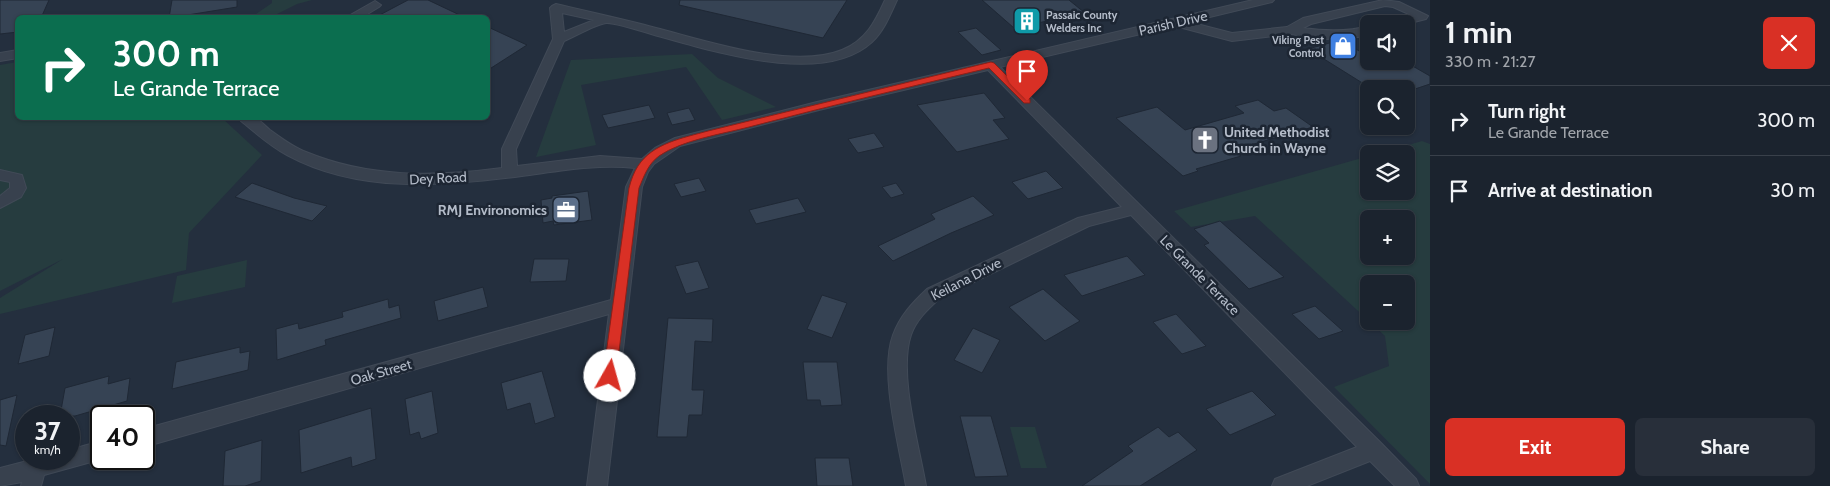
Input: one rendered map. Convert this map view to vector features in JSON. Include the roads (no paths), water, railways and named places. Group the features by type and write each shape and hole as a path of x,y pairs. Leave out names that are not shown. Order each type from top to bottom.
{"street":[{"path":"510,172 509,149 559,39 556,8 754,56 804,60 830,56 856,48 873,34 891,0"},
{"name":"Parish Drive","path":"597,486 634,188 644,164 655,154 663,149 691,139 817,106 1268,0"},
{"path":"1290,30 1307,21 1385,3 1395,4 1422,16 1415,18"},
{"path":"357,15 375,5"},
{"path":"559,39 606,19"},
{"path":"1177,22 1232,37 1290,30 1325,35 1360,32"},
{"path":"0,57 15,54"},
{"name":"Le Grande Terrace","path":"991,65 1409,486"},
{"name":"Dey Road","path":"249,120 277,142 298,155 321,165 348,173 376,178 406,180 437,179 616,161 644,164"},
{"path":"0,175 17,179 18,183 16,193 0,203"},
{"name":"Keilana Drive","path":"916,486 897,381 897,358 900,337 908,320 919,305 933,294 1059,232 1084,222 1134,209"},
{"name":"Oak Street","path":"155,435 618,305"},
{"path":"1282,486 1374,450"},
{"path":"0,478 34,477 90,454"}],"place":[{"name":"Passaic County Welders Inc","path":"1027,21"},
{"name":"Viking Pest Control","path":"1343,46"},
{"name":"United Methodist Church in Wayne","path":"1205,140"},
{"name":"RMJ Environomics","path":"566,210"}]}
